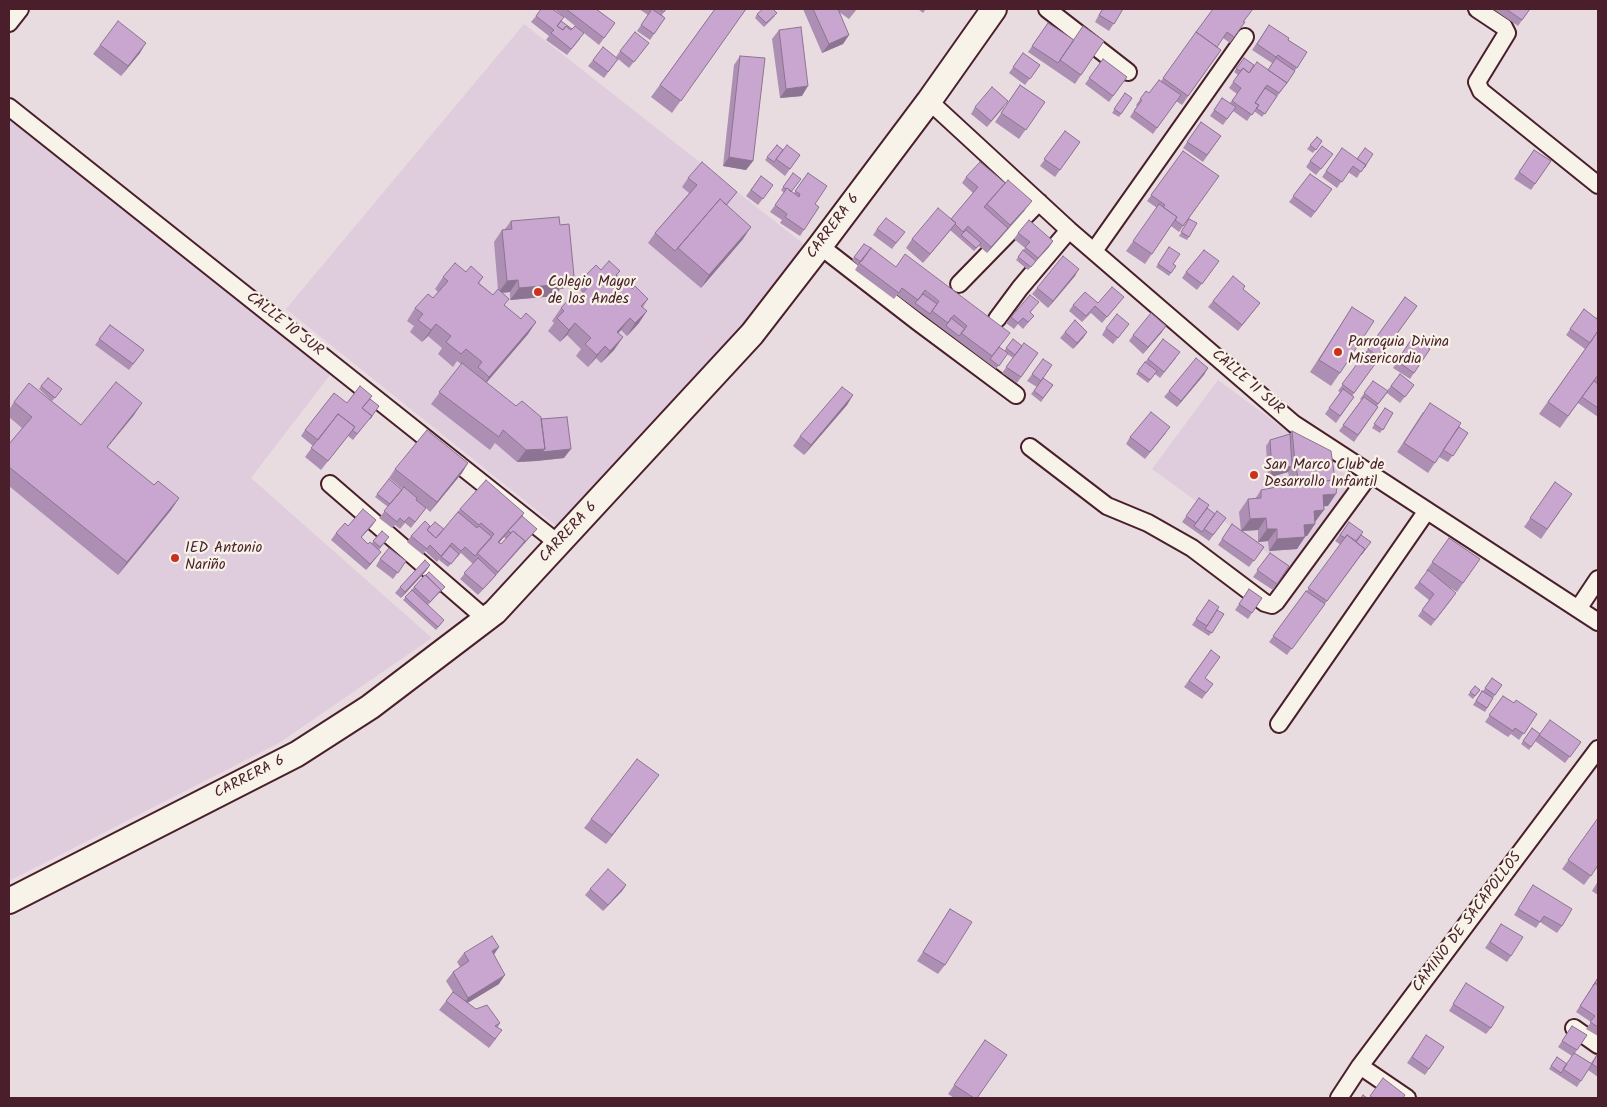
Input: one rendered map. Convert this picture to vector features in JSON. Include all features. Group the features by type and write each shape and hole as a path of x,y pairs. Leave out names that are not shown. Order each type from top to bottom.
{"main road":[{"name":"CARRERA 6","path":"9,901 296,754 370,706 495,612 752,334 929,101 994,9"}],"street":[{"path":"9,23 20,9"},
{"path":"1046,9 1128,72"},
{"path":"1478,9 1504,27 1507,33 1477,82 1481,91 1598,185"},
{"path":"1094,251 1245,38"},
{"name":"CALLE 11 SUR","path":"929,101 1069,230 1294,424 1426,512 1598,622"},
{"name":"CALLE 10 SUR","path":"9,107 559,544"},
{"path":"959,284 1039,202"},
{"path":"997,318 1069,230"},
{"path":"820,246 904,312 1016,395"},
{"path":"1030,447 1107,506 1148,523 1192,548 1265,603 1272,605 1370,474"},
{"path":"330,484 486,619"},
{"path":"1279,724 1426,512"},
{"path":"1578,609 1598,579"},
{"name":"CAMINO DE SACAPOLLOS","path":"1339,1098 1360,1066 1598,749"},
{"path":"1574,1028 1598,1045"},
{"path":"1360,1066 1407,1098"}],"shaded area":[{"name":"Colegio Mayor de los Andes","path":"524,24 810,249 570,537 286,309"},
{"name":"IED Antonio Nariño","path":"15,114 333,371 251,478 432,638 279,743 9,881 9,122"},
{"name":"San Marco Club de Desarrollo Infantil","path":"1218,380 1356,482 1291,570 1152,469"}],"building":[{"path":"541,9 552,9 564,17 557,26 563,30 566,26 571,30 575,26 584,33 571,49 551,33 554,30 536,16"},
{"path":"566,9 596,9 615,23 604,38"},
{"path":"652,9 665,18 654,34 641,25"},
{"path":"715,9 746,9 681,101 660,85"},
{"path":"763,9 773,9 777,13 766,23 757,14"},
{"path":"813,9 838,9 849,35 829,44"},
{"path":"1103,9 1123,9 1114,24 1099,15"},
{"path":"1213,9 1253,9 1234,37 1227,32 1217,47 1196,32"},
{"path":"1506,9 1530,9 1522,20"},
{"path":"118,21 146,43 128,66 100,45"},
{"path":"561,21 572,29 566,26 563,30 557,26"},
{"path":"1048,23 1074,40 1058,63 1032,46"},
{"path":"1269,25 1307,52 1297,68 1257,44"},
{"path":"1083,26 1104,41 1081,75 1060,60"},
{"path":"801,27 808,86 786,89 779,30"},
{"path":"635,32 649,43 634,62 620,51"},
{"path":"1196,32 1221,50 1188,96 1163,78"},
{"path":"603,47 618,59 608,72 593,60"},
{"path":"1023,53 1040,65 1030,79 1013,67"},
{"path":"740,56 765,58 753,161 729,157"},
{"path":"1244,58 1254,65 1249,73 1243,68 1241,71 1236,69"},
{"path":"1276,58 1295,71 1287,83 1268,70"},
{"path":"1103,59 1127,77 1113,96 1089,78"},
{"path":"1257,62 1287,83 1279,93 1267,85 1255,103 1259,105 1252,115 1232,101 1241,88 1233,82 1243,68 1249,73"},
{"path":"1159,80 1181,95 1157,128 1134,111 1146,91 1149,93"},
{"path":"1020,85 1045,102 1026,130 1001,113"},
{"path":"992,87 1008,101 991,121 975,107"},
{"path":"1265,88 1277,96 1265,114 1256,108 1259,105 1255,103"},
{"path":"1125,93 1132,98 1121,114 1114,109"},
{"path":"1222,98 1236,107 1227,119 1214,110"},
{"path":"1201,122 1221,136 1207,155 1187,142"},
{"path":"1065,131 1080,142 1060,170 1044,159"},
{"path":"1317,137 1322,141 1316,150 1310,145"},
{"path":"777,145 783,150 774,162 767,157"},
{"path":"787,145 800,155 790,169 776,159"},
{"path":"1322,146 1333,154 1321,169 1310,161"},
{"path":"1342,148 1366,165 1361,172 1353,166 1342,182 1326,171"},
{"path":"1365,148 1373,154 1366,165 1357,159"},
{"path":"1534,150 1551,161 1535,184 1519,172"},
{"path":"1183,151 1219,176 1183,226 1175,220 1177,217 1163,207 1165,205 1151,195"},
{"path":"702,162 737,192 726,205 720,199 675,251 655,233 697,185 688,178"},
{"path":"980,162 1005,183 984,207 1008,228 991,247 968,226 963,232 951,219 978,187 966,177"},
{"path":"793,173 801,179 791,192 783,187"},
{"path":"808,173 827,186 815,204 819,207 804,230 785,217 787,214 775,205 787,188 799,197 800,194 795,191"},
{"path":"1310,174 1332,189 1315,212 1293,196"},
{"path":"761,176 773,185 763,199 751,190"},
{"path":"1008,180 1032,201 1010,225 987,204"},
{"path":"720,199 751,227 709,275 678,248"},
{"path":"1159,204 1177,217 1152,254 1133,241"},
{"path":"938,208 956,223 930,254 912,239"},
{"path":"559,217 560,225 569,224 574,276 563,277 564,284 519,288 518,280 507,281 502,230 512,229 511,221"},
{"path":"886,218 905,232 896,243 877,229"},
{"path":"1189,219 1197,223 1189,237 1181,232"},
{"path":"1029,220 1053,241 1038,258 1025,247 1030,242 1018,233"},
{"path":"966,230 981,243 976,248 961,235"},
{"path":"864,244 871,248 861,262 854,257"},
{"path":"1169,247 1180,254 1173,264 1176,266 1171,273 1158,264"},
{"path":"871,248 896,267 905,254 1010,333 992,356 961,333 967,326 954,315 948,323 932,311 939,301 925,290 918,300 902,288 899,293 859,263"},
{"path":"1023,250 1036,261 1031,267 1018,257"},
{"path":"1204,250 1219,261 1202,284 1186,272"},
{"path":"1063,256 1079,269 1053,301 1037,288"},
{"path":"609,261 620,271 616,275 632,289 635,286 648,299 641,306 647,311 635,323 630,318 617,332 623,337 610,351 605,346 597,355 585,344 591,338 575,323 569,330 557,318 564,311 561,308 573,295 577,299 593,282 586,275 596,265 601,270"},
{"path":"455,263 466,272 471,266 483,277 478,283 493,295 498,289 509,299 504,305 521,319 526,313 536,322 489,377 478,367 482,362 466,349 461,354 446,342 451,336 436,324 431,330 418,320 423,314 415,308 428,294 433,298 448,281 443,277"},
{"path":"1233,276 1245,286 1243,289 1260,303 1242,325 1213,301"},
{"path":"1112,287 1124,297 1107,317 1095,306 1086,316 1073,305 1085,292 1098,303"},
{"path":"923,294 937,304 930,314 915,303"},
{"path":"1030,295 1039,302 1030,312 1034,316 1028,322 1023,318 1018,323 1011,317"},
{"path":"1405,297 1417,306 1380,357 1368,349"},
{"name":"Parroquia Divina Misericordia","path":"1352,307 1374,321 1340,373 1319,360"},
{"path":"1584,309 1598,320 1598,331 1590,343 1570,329"},
{"path":"1151,313 1166,326 1148,347 1133,335"},
{"path":"1117,314 1129,324 1118,338 1106,328"},
{"path":"951,318 965,329 959,336 946,326"},
{"path":"1075,320 1087,332 1077,343 1065,332"},
{"path":"110,325 144,350 133,364 99,339"},
{"path":"1598,331 1598,375 1568,416 1548,402"},
{"path":"1413,337 1430,349 1414,373 1397,361"},
{"path":"1013,339 1022,346 1015,355 1006,348"},
{"path":"1163,339 1180,352 1164,372 1148,359"},
{"path":"1024,343 1038,353 1021,377 1006,367"},
{"path":"999,347 1008,353 999,366 990,359"},
{"path":"1366,352 1378,360 1354,393 1342,384"},
{"path":"1196,358 1208,368 1181,401 1169,391"},
{"path":"1043,359 1052,365 1041,381 1032,374"},
{"path":"1145,362 1157,371 1150,380 1138,371"},
{"path":"462,363 516,406 522,401 541,417 545,449 526,450 503,430 499,437 439,392"},
{"path":"1400,374 1414,385 1405,397 1391,386"},
{"path":"48,378 62,389 55,398 41,386"},
{"path":"1043,378 1053,385 1043,398 1034,391"},
{"path":"1373,381 1388,391 1378,404 1364,393"},
{"path":"1594,381 1598,384 1598,408 1582,397"},
{"path":"116,382 142,403 107,447 154,485 158,481 179,498 127,562 9,467 9,444 32,417 14,402 29,383 81,425"},
{"path":"360,386 372,396 362,408 372,416 357,434 352,430 355,427 338,414 318,440 305,430 334,393 347,403"},
{"path":"842,387 853,395 811,445 800,436"},
{"path":"1343,389 1354,397 1340,416 1329,408"},
{"path":"1364,397 1378,407 1358,435 1343,425"},
{"path":"370,399 379,406 370,419 372,416 362,408"},
{"path":"1430,403 1461,423 1435,463 1404,443"},
{"path":"1385,408 1393,413 1383,430 1374,424"},
{"path":"1151,412 1170,427 1150,452 1130,437"},
{"path":"338,414 355,427 328,461 311,448"},
{"path":"567,417 571,449 542,452 545,449 541,419"},
{"path":"1459,427 1468,433 1453,456 1443,450"},
{"path":"427,430 468,463 437,502 395,469"},
{"path":"1292,431 1331,451 1335,480 1299,483"},
{"path":"1290,434 1292,466 1272,471 1270,440"},
{"path":"389,479 402,490 390,504 377,494"},
{"path":"486,480 524,513 498,542 501,544 513,531 525,541 498,572 477,553 494,534 481,523 479,525 460,509"},
{"path":"1338,480 1336,494 1323,495 1324,510 1314,511 1315,524 1304,525 1305,537 1277,539 1277,529 1267,529 1266,518 1250,519 1248,499 1261,498 1261,490 1302,482"},
{"path":"1555,482 1572,494 1547,529 1530,518"},
{"path":"404,487 426,508 415,522 409,517 404,522 400,518 397,522 384,511"},
{"path":"1199,498 1209,505 1196,523 1186,516"},
{"path":"1207,508 1215,514 1202,532 1194,526"},
{"path":"363,509 376,520 361,537 381,552 370,564 336,533 345,523 348,526"},
{"path":"1217,511 1226,518 1213,535 1204,529"},
{"path":"458,512 477,528 479,526 492,537 475,556 465,547 461,551 452,543 441,556 430,545 427,549 411,536 425,521 430,526 427,530 436,538"},
{"path":"522,516 537,529 523,544 525,541 513,531 511,533 508,531"},
{"path":"435,522 444,529 436,538 427,530"},
{"path":"1349,522 1363,532 1356,541 1347,535 1345,538 1340,535"},
{"path":"1232,524 1264,547 1254,561 1222,539"},
{"path":"382,531 389,537 380,547 373,541"},
{"path":"1347,535 1365,549 1327,601 1308,588"},
{"path":"1361,535 1371,542 1361,555 1365,549 1356,542"},
{"path":"1449,538 1480,559 1463,583 1432,562"},
{"path":"450,546 459,554 451,564 441,557"},
{"path":"389,548 406,561 398,573 380,559"},
{"path":"1270,553 1289,566 1277,584 1257,570"},
{"path":"478,558 496,575 483,589 464,573"},
{"path":"425,560 430,565 405,592 400,587"},
{"path":"1428,570 1456,593 1435,620 1422,610 1434,594 1419,582"},
{"path":"429,572 445,587 439,593 441,590 426,575"},
{"path":"425,575 441,590 430,602 414,587"},
{"path":"1249,589 1262,598 1252,613 1239,604"},
{"path":"412,590 444,620 438,627 405,597"},
{"path":"1306,591 1325,604 1292,649 1273,636"},
{"path":"1209,600 1219,607 1207,626 1196,619"},
{"path":"1217,610 1224,614 1212,633 1205,629"},
{"path":"1211,650 1220,657 1205,678 1213,684 1206,693 1189,681"},
{"path":"1492,678 1502,685 1495,695 1485,688"},
{"path":"1475,686 1480,690 1475,696 1470,692"},
{"path":"1482,691 1493,698 1487,708 1476,701"},
{"path":"1503,696 1514,703 1516,700 1537,714 1524,734 1515,728 1513,731 1489,715"},
{"path":"1550,720 1581,742 1570,757 1539,735"},
{"path":"1532,728 1540,734 1531,747 1523,741"},
{"path":"637,759 659,775 612,835 591,819"},
{"path":"1598,818 1598,865 1591,876 1568,860"},
{"path":"608,869 626,885 608,905 590,889"},
{"path":"1533,885 1572,909 1562,926 1544,916 1540,922 1518,909"},
{"path":"950,909 972,922 945,965 923,952"},
{"path":"1501,924 1523,937 1511,956 1490,942"},
{"path":"492,936 499,947 492,951 505,975 468,998 453,972 469,961 464,953"},
{"path":"1466,983 1504,1007 1491,1028 1453,1004"},
{"path":"1595,983 1598,985 1598,1027 1590,1022 1595,1016 1580,1006"},
{"path":"453,992 476,1009 487,1005 500,1023 495,1026 502,1030 495,1039 446,1001"},
{"path":"1572,1026 1587,1035 1577,1050 1562,1041"},
{"path":"1426,1035 1444,1047 1429,1069 1412,1057"},
{"path":"985,1040 1007,1055 977,1098 974,1098 954,1085"},
{"path":"1574,1053 1592,1064 1581,1081 1563,1069"},
{"path":"1598,1053 1598,1068 1592,1064"},
{"path":"1557,1057 1567,1064 1561,1073 1551,1066"},
{"path":"1383,1078 1405,1095 1403,1098 1373,1098 1370,1096"}],"place":[{"name":"Colegio Mayor de los Andes","path":"538,292"},
{"name":"Parroquia Divina Misericordia","path":"1338,352"},
{"name":"San Marco Club de Desarrollo Infantil","path":"1254,475"},
{"name":"IED Antonio Nariño","path":"175,558"}]}
